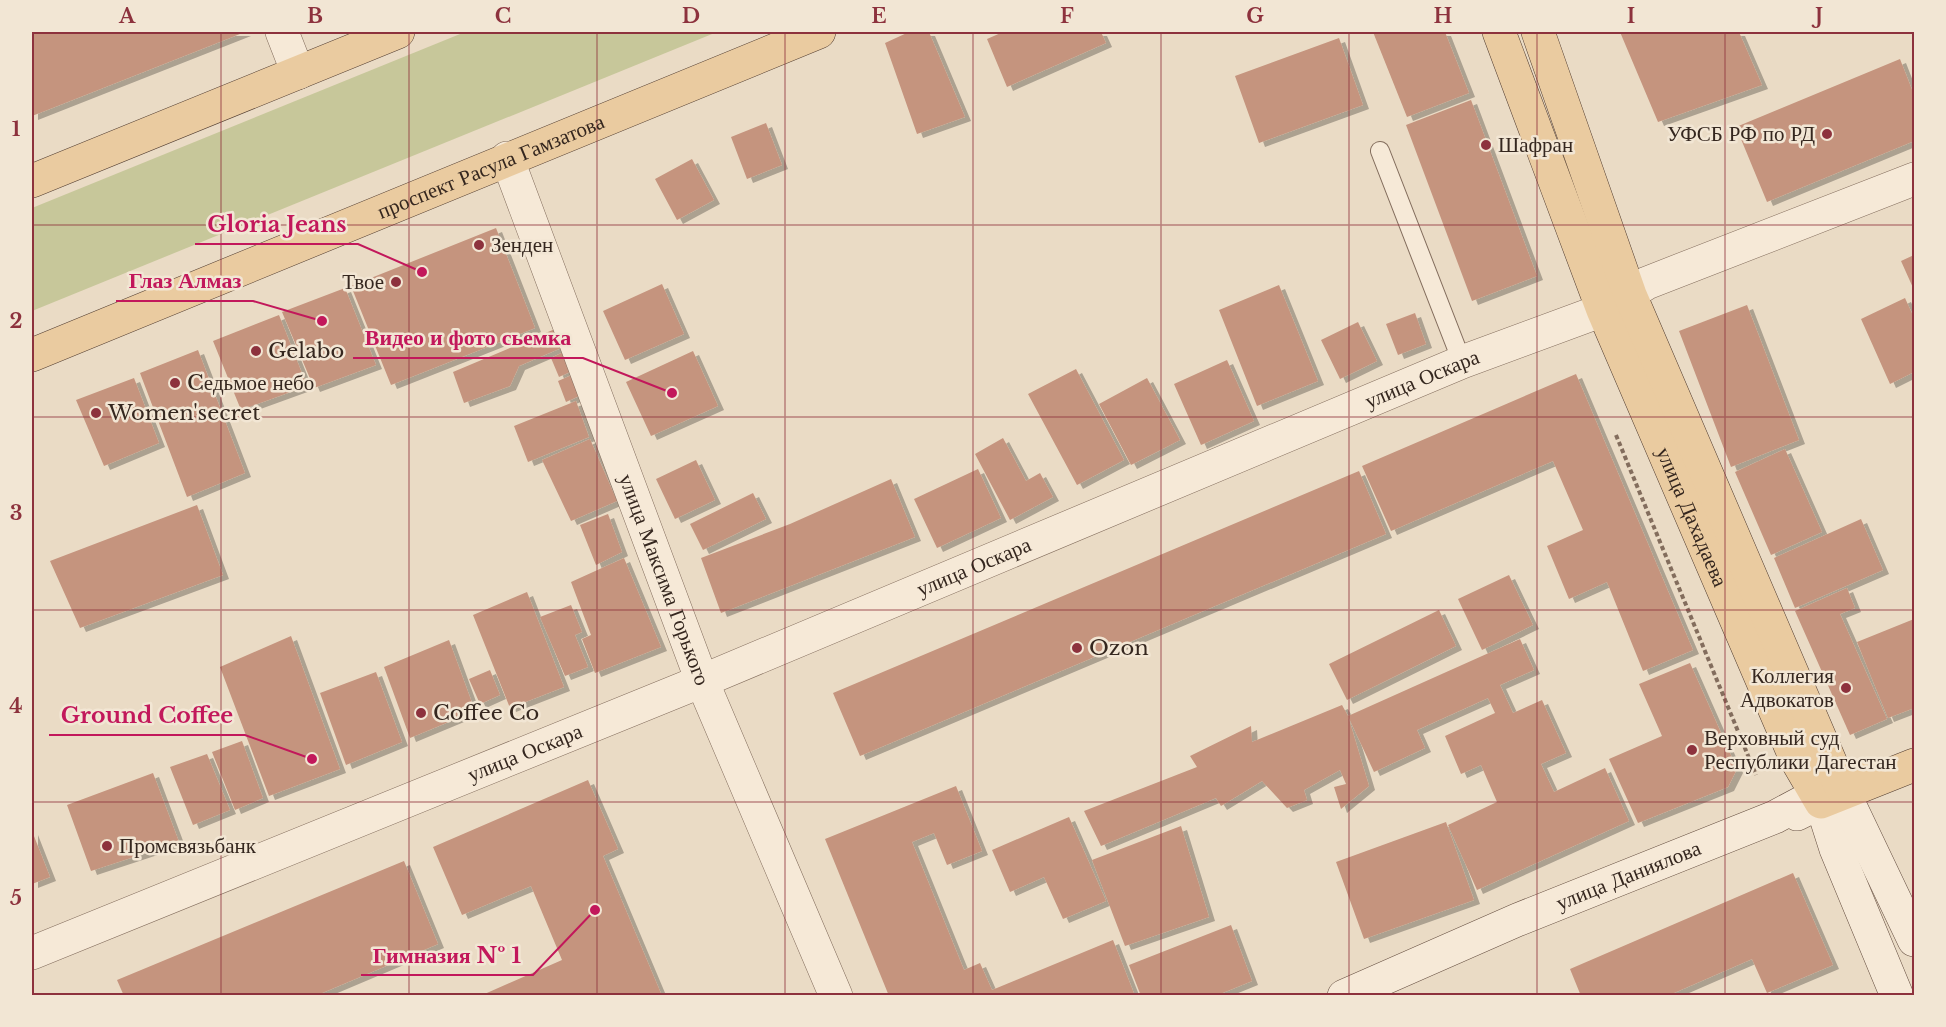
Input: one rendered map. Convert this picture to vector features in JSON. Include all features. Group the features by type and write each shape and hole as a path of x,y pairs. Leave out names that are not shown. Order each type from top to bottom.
{"main road":[{"path":"32,181 398,32"},
{"name":"проспект Расула Гамзатова","path":"32,355 507,158 819,32"},
{"name":"улица Дахадаева","path":"1499,32 1831,794"},
{"name":"улица Дахадаева","path":"1538,32 1616,303"},
{"name":"улица Даниялова","path":"1831,794 1914,756"},
{"name":"улица Даниялова","path":"1831,794 1914,765"}],"street":[{"path":"282,32 298,73"},
{"name":"улица Максима Горького","path":"507,158 702,681 836,996"},
{"name":"улица Оскара","path":"32,953 702,681 1462,362 1561,326 1616,303 1647,283 1914,179"},
{"name":"улица Дахадаева","path":"1831,794 1914,940"},
{"name":"улица Дахадаева","path":"1831,794 1836,849 1897,996"},
{"name":"улица Даниялова","path":"1344,996 1517,920 1831,794"},
{"name":"улица Даниялова","path":"1368,996 1521,927 1778,823 1831,794"}],"lane":[{"path":"1380,151 1462,362"}],"path":[{"path":"1630,470 1756,776"}],"green space":[{"path":"465,32 717,32 32,311 32,208"}],"building":[{"path":"245,32 32,116 32,33"},
{"path":"909,32 929,32 965,117 917,134 885,43"},
{"path":"1003,32 1101,32 1106,43 1007,87 987,39"},
{"path":"1373,32 1445,32 1469,93 1407,117"},
{"path":"1620,32 1739,32 1762,85 1658,122"},
{"path":"1339,38 1363,105 1259,143 1235,76"},
{"name":"УФСБ РФ по РД","path":"1900,59 1914,95 1914,141 1767,202 1736,127"},
{"path":"1471,100 1537,276 1472,301 1406,125"},
{"path":"766,123 782,165 747,179 731,137"},
{"path":"692,159 714,200 677,220 655,179"},
{"path":"496,228 535,328 391,385 351,286"},
{"path":"1914,255 1914,290 1901,261"},
{"path":"662,284 684,334 625,360 603,311"},
{"path":"1279,285 1318,381 1257,406 1219,310"},
{"path":"345,288 376,365 314,388 282,312"},
{"path":"1905,298 1914,318 1914,372 1890,384 1861,319"},
{"path":"1747,305 1799,440 1731,467 1679,331"},
{"path":"1415,313 1426,344 1398,355 1386,324"},
{"path":"279,315 307,386 241,410 213,341"},
{"path":"1358,322 1377,361 1340,379 1321,340"},
{"path":"555,329 561,348 519,366 510,386 464,403 453,372"},
{"path":"198,350 245,473 187,497 140,373"},
{"path":"693,351 718,406 651,436 626,382"},
{"path":"564,352 572,371 559,377 551,358"},
{"path":"1227,360 1254,421 1201,445 1174,384"},
{"path":"1076,369 1124,460 1077,485 1028,394"},
{"path":"1576,374 1693,650 1643,671 1607,582 1569,599 1547,546 1583,530 1553,461 1391,531 1362,466"},
{"path":"572,375 579,396 566,402 558,381"},
{"path":"134,378 159,443 104,466 76,400"},
{"path":"1147,378 1180,440 1131,465 1099,404"},
{"path":"576,401 589,437 528,462 514,426"},
{"path":"1003,438 1026,481 1040,473 1053,497 1010,520 975,454"},
{"path":"590,439 617,501 571,521 542,460"},
{"path":"1785,449 1822,532 1771,555 1735,472"},
{"path":"696,460 715,500 675,519 656,479"},
{"path":"978,469 1001,518 937,548 914,499"},
{"path":"1359,471 1386,534 860,756 833,693"},
{"path":"891,479 915,537 721,613 701,558 790,524"},
{"path":"753,493 766,519 703,550 690,524"},
{"path":"197,505 223,575 80,628 50,561"},
{"path":"608,514 622,552 596,565 580,525"},
{"path":"1861,519 1883,570 1795,608 1774,558"},
{"path":"624,558 661,647 595,673 582,639 591,635 571,582"},
{"path":"1509,575 1533,625 1482,650 1458,599"},
{"path":"1847,588 1855,608 1840,614 1887,719 1850,735 1795,611"},
{"path":"527,592 564,687 510,708 473,615"},
{"path":"571,605 582,632 575,635 588,667 565,676 540,617"},
{"path":"1439,610 1456,646 1347,700 1329,664"},
{"path":"1914,619 1914,708 1888,718 1857,642"},
{"path":"291,636 340,769 269,796 220,667"},
{"path":"1520,639 1534,670 1500,685 1513,713 1542,700 1566,753 1541,764 1554,792 1605,768 1629,821 1477,890 1448,825 1497,802 1481,765 1461,774 1445,736 1495,713 1488,698 1417,730 1425,748 1374,772 1348,716"},
{"path":"449,640 475,711 410,738 384,667"},
{"path":"1690,663 1737,769 1728,787 1638,823 1609,759 1662,736 1639,684"},
{"path":"490,670 500,695 480,704 469,679"},
{"path":"376,672 402,742 346,765 320,693"},
{"path":"1342,705 1348,716 1369,786 1341,809 1334,787 1346,784 1340,770 1304,790 1307,800 1287,808 1262,781 1221,806 1216,798 1101,846 1084,811 1197,767 1190,756 1251,726 1252,742"},
{"path":"242,741 263,798 235,810 212,752"},
{"path":"207,754 230,810 193,825 170,767"},
{"path":"153,773 179,842 91,871 67,805"},
{"path":"588,780 618,849 603,856 662,996 480,996 562,960 531,886 462,915 433,847"},
{"path":"956,786 982,851 947,865 934,833 912,842 964,970 980,963 992,990 1113,940 1135,996 889,996 825,839"},
{"path":"1069,817 1106,901 1063,919 1044,877 1010,892 992,850"},
{"path":"1446,822 1474,900 1364,939 1336,862"},
{"path":"1181,826 1209,917 1125,946 1092,860"},
{"path":"32,831 50,877 32,884"},
{"path":"404,861 438,944 315,996 124,996 117,980"},
{"path":"1793,873 1833,965 1767,993 1752,959 1667,996 1581,996 1570,969"},
{"path":"1231,925 1252,981 1215,996 1141,996 1129,965"}],"place":[{"name":"УФСБ РФ по РД","path":"1827,134"},
{"name":"Шафран","path":"1486,145"},
{"name":"Зенден","path":"479,245"},
{"name":"Gloria Jeans","path":"422,272"},
{"name":"Твое","path":"396,282"},
{"name":"Глаз Алмаз","path":"322,321"},
{"name":"Gelabo","path":"256,351"},
{"name":"Cедьмое небо","path":"175,383"},
{"name":"Видео и фото сьемка","path":"672,393"},
{"name":"Women'secret","path":"96,413"},
{"name":"Ozon","path":"1077,648"},
{"name":"Коллегия Адвокатов","path":"1846,688"},
{"name":"Coffee Co","path":"421,713"},
{"name":"Верховный суд Республики Дагестан","path":"1692,750"},
{"name":"Ground Coffee","path":"312,759"},
{"name":"Промсвязьбанк","path":"107,846"},
{"name":"Гимназия № 1","path":"595,910"}]}
